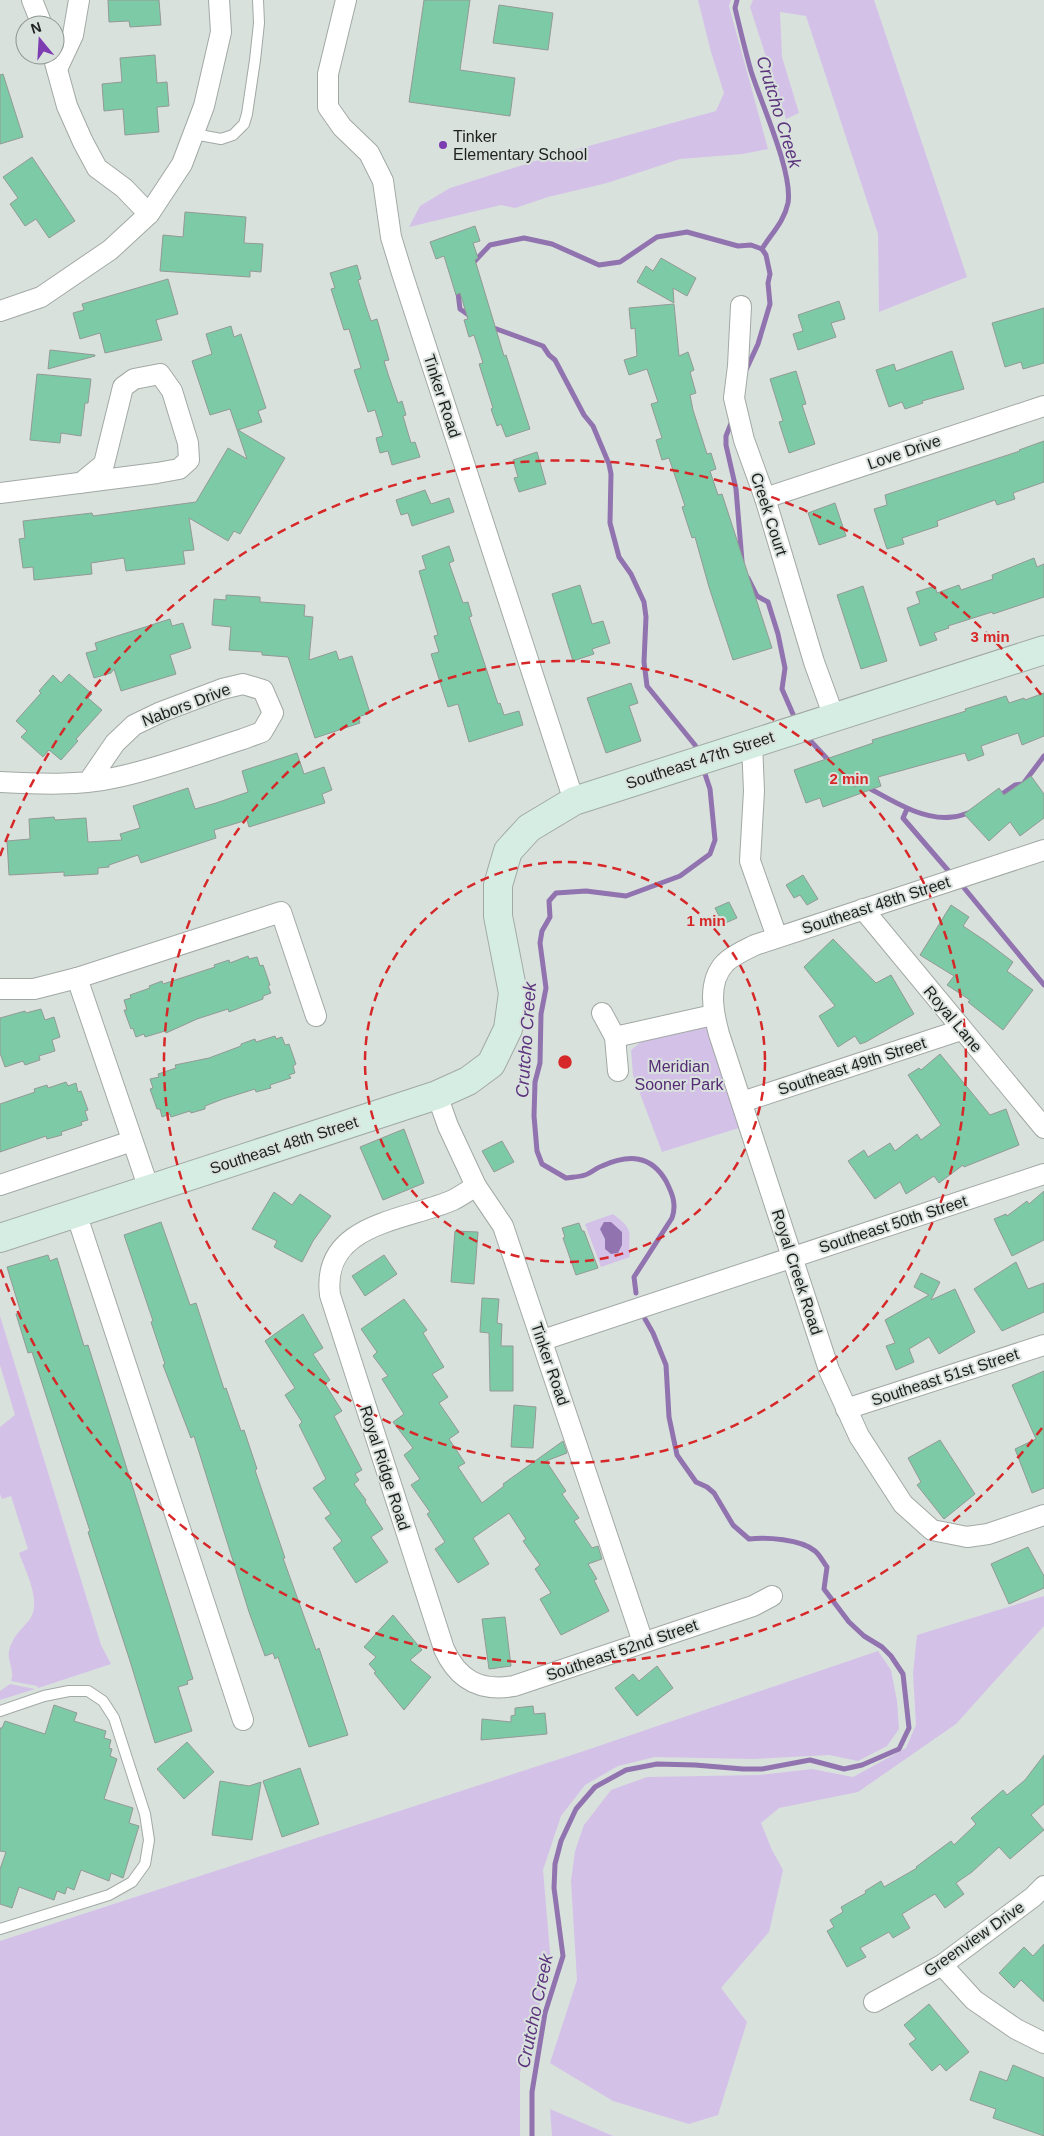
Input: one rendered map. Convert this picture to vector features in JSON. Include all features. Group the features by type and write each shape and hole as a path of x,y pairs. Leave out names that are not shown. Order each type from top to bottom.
{"street":[{"path":"32,0 38,15"},
{"path":"65,47 73,35 79,0"},
{"path":"0,311 41,297 110,250 149,214 182,164 204,106 221,32 219,0"},
{"name":"Tinker Road","path":"346,0 328,74 328,107 342,127 369,153 383,181 390,229 402,273 574,802"},
{"path":"56,65 67,106 82,142 97,168 124,188 149,214"},
{"name":"Creek Court","path":"741,306 738,366 734,398 744,440 765,498 814,662 834,717"},
{"path":"0,493 81,483 179,469 188,460 188,443 172,390 160,374 134,379 123,388 104,464 81,483"},
{"name":"Love Drive","path":"765,498 1044,406"},
{"name":"Southeast 47th Street","path":"513,993 498,916 498,885 508,852 529,828 574,802 1044,650"},
{"name":"Nabors Drive","path":"0,782 53,785 89,781 118,777 262,732 272,713 263,690 242,684 222,689 161,712 134,725 115,743 89,781"},
{"path":"752,743 754,791 750,861 777,937"},
{"name":"Southeast 48th Street","path":"718,975 724,964 735,956 777,937 1044,850"},
{"name":"Royal Lane","path":"863,909 961,1030 1044,1128"},
{"path":"0,989 34,989 77,978 281,912 316,1016"},
{"name":"Royal Creek Road","path":"718,975 714,987 714,1015 829,1370 859,1436 903,1504 932,1530 948,1535 966,1537 988,1534 1044,1515"},
{"path":"77,978 149,1189"},
{"name":"Southeast 48th Street","path":"0,1238 437,1095 468,1081 491,1064 508,1029 513,993"},
{"path":"602,1013 614,1037 618,1071"},
{"path":"614,1037 714,1015"},
{"name":"Southeast 49th Street","path":"742,1102 961,1030"},
{"name":"Tinker Road","path":"437,1095 448,1126 476,1186 503,1226 643,1642"},
{"path":"0,1185 132,1141"},
{"name":"Southeast 50th Street","path":"542,1340 1044,1174"},
{"name":"Royal Ridge Road","path":"470,1681 450,1664 444,1649 330,1295 330,1273 334,1260 342,1246 368,1229 454,1200 476,1186"},
{"path":"76,1213 243,1720"},
{"name":"Southeast 51st Street","path":"846,1409 1044,1345"},
{"name":"Southeast 52nd Street","path":"470,1681 484,1687 498,1689 514,1686 753,1606 772,1596"},
{"name":"Greenview Drive","path":"874,2002 942,1965 1034,1898 1044,1886"},
{"path":"942,1965 974,2000 1016,2029 1044,2043"}],"lane":[{"path":"194,134 221,139 233,135 244,124 255,60 259,23 258,0"},
{"path":"0,1711 44,1696 69,1690 88,1691 103,1701 114,1718 145,1814 149,1840 144,1864 132,1882 109,1895 0,1929"}],"green space":[{"path":"698,0 731,0 729,6 768,149 743,154 680,159 607,183 548,197 515,208 501,205 409,227 420,206 450,188 545,158 716,111 724,93"},
{"path":"753,0 874,0 967,277 879,312 878,234 806,16 780,12 782,57 799,113 786,119 750,7"},
{"name":"Meridian Sooner Park","path":"701,1026 708,1027 742,1127 662,1152 633,1075 631,1050 645,1039"},
{"path":"613,1214 628,1229 630,1257 601,1267 585,1224"},
{"path":"0,1316 101,1645 111,1664 38,1688 37,1686 11,1681 10,1646 30,1619 34,1603 31,1586 19,1553 28,1549 11,1496 2,1499 0,1494 0,1427 15,1415 0,1365"},
{"path":"1044,1596 1044,1626 956,1724 858,1792 779,1808 761,1823 783,1870 769,1932 721,1988 747,2022 718,2115 689,2124 613,2101 550,2063 577,1980 571,1881 575,1851 584,1825 611,1790 647,1777 759,1775 812,1769 853,1777 906,1748 916,1725 913,1673 917,1635"},
{"path":"878,1651 891,1670 897,1701 899,1729 887,1746 858,1761 829,1755 753,1759 655,1757 618,1766 585,1785 561,1816 543,1870 551,1964 520,2073 520,2136 0,2136 0,1941 581,1752"},
{"path":"10,1684 35,1689 0,1700 0,1691"},
{"path":"550,2109 613,2136 552,2136"}],"shaded area":[{"path":"604,1222 611,1222 622,1232 622,1245 618,1253 611,1254 605,1249 605,1239 600,1229"}],"building":[{"path":"108,0 159,0 161,25 130,27 129,21 109,22"},
{"path":"424,0 470,0 460,70 515,78 510,116 409,102"},
{"path":"499,5 553,13 548,50 493,43"},
{"path":"155,55 157,83 167,82 169,106 157,107 159,132 125,135 123,109 104,111 102,84 122,82 120,58"},
{"path":"3,74 23,137 0,144 0,75"},
{"path":"32,157 75,221 49,238 36,219 25,226 10,204 18,198 3,177"},
{"path":"185,212 246,217 244,243 263,244 261,272 250,271 250,277 160,271 163,235 183,237"},
{"path":"475,226 480,241 473,243 478,258 475,260 504,356 506,355 530,429 506,437 501,424 497,426 491,409 493,408 479,364 483,363 474,335 469,337 464,320 468,319 460,293 456,295 444,256 436,259 430,242"},
{"path":"661,258 696,278 687,296 673,288 674,303 637,282 646,266 653,271"},
{"path":"357,265 361,279 358,280 371,321 377,319 389,360 384,361 388,374 398,403 402,401 406,415 403,416 411,443 415,442 420,457 392,465 388,451 380,453 376,438 383,436 375,410 368,412 354,370 361,368 349,329 344,330 331,289 335,288 330,273"},
{"path":"168,279 178,314 156,320 162,340 105,353 100,333 80,339 73,313 84,310 82,304"},
{"path":"839,301 845,319 831,323 836,337 798,350 793,334 803,331 798,315"},
{"path":"674,304 679,356 688,352 694,370 690,372 696,393 690,395 693,410 707,454 711,453 716,469 710,471 718,495 722,494 772,648 733,660 695,537 692,538 682,507 685,506 669,458 662,460 656,440 662,438 651,404 658,402 647,369 629,375 624,360 637,356 635,328 631,329 629,308"},
{"path":"1044,308 1044,363 1023,369 1021,362 1005,367 992,323"},
{"path":"231,326 234,337 241,334 266,408 258,411 262,422 238,430 285,458 240,534 234,531 228,541 189,518 194,550 183,551 185,564 126,571 124,558 91,563 92,574 34,580 33,567 23,568 19,539 25,538 23,521 92,513 93,516 196,502 228,448 247,459 230,409 210,415 192,361 212,354 206,334"},
{"path":"50,350 95,355 95,356 48,369"},
{"path":"952,351 964,389 922,401 923,403 905,409 902,402 889,407 876,370 894,364 896,371"},
{"path":"796,371 806,404 802,405 815,444 789,453 779,422 783,421 770,379"},
{"path":"37,374 91,379 88,403 85,403 81,436 61,433 60,443 30,440"},
{"path":"1044,441 1044,482 1013,493 1015,499 997,505 995,500 937,521 938,526 902,538 904,544 887,549 874,509 887,505 885,495 1020,451"},
{"path":"537,452 546,484 519,492 514,478 518,477 513,460"},
{"path":"425,490 431,504 449,498 454,512 412,526 408,513 401,515 396,500"},
{"path":"835,503 846,536 819,545 808,513"},
{"path":"449,546 454,561 449,563 463,603 468,602 472,616 469,617 498,704 500,703 504,715 519,711 523,725 469,742 458,704 448,707 431,654 439,652 434,636 438,635 419,571 426,569 422,556"},
{"path":"1034,558 1037,567 1044,564 1044,597 993,614 992,612 948,626 949,628 934,633 937,640 920,646 907,608 920,603 916,592 935,586 937,593 959,585 961,590 993,579 992,575"},
{"path":"580,585 592,624 603,621 610,643 592,649 594,654 573,661 552,594"},
{"path":"863,586 887,661 861,669 837,595"},
{"path":"226,595 260,597 260,602 305,605 304,616 313,617 309,660 336,651 339,660 352,656 370,713 358,717 360,723 315,738 288,657 262,655 262,652 229,650 231,627 212,625 214,599 226,600"},
{"path":"170,619 172,626 183,623 191,648 170,655 176,674 121,691 114,669 111,673 94,678 86,653 97,650 95,643"},
{"path":"69,674 92,694 88,698 102,710 76,739 78,741 61,760 49,750 43,757 21,737 27,731 16,721 41,693 39,691 53,675 61,683"},
{"path":"631,683 638,703 629,706 641,741 606,753 587,698"},
{"path":"1044,693 1044,736 1022,745 1018,733 981,746 984,755 968,761 965,753 878,777 881,786 823,807 820,798 806,803 794,770 873,743 872,740 966,711 965,709 1006,696 1009,703 1024,698 1025,700"},
{"path":"297,753 304,774 324,767 332,790 322,794 325,803 249,827 247,820 214,830 216,838 141,863 138,855 109,865 109,867 98,868 98,874 64,876 64,872 9,875 7,841 30,839 29,819 54,817 55,820 86,818 88,842 122,840 120,834 140,828 133,806 188,788 195,809 216,803 248,792 242,771"},
{"path":"1031,776 1044,794 1044,818 1020,836 1010,822 989,841 964,814 999,788 1004,795"},
{"path":"803,875 818,899 807,905 800,895 794,898 786,885"},
{"path":"729,902 737,918 723,924 715,908"},
{"path":"951,905 969,917 963,926 1013,962 1007,971 1033,990 1003,1030 968,1002 970,1000 947,985 954,976 920,955"},
{"path":"833,939 876,983 891,975 914,1014 866,1042 860,1044 855,1036 838,1047 819,1016 835,1006 804,967"},
{"path":"248,956 249,959 257,957 260,966 263,965 270,985 268,986 271,993 263,996 263,999 229,1012 228,1009 197,1019 166,1033 165,1031 145,1037 144,1034 136,1037 124,1010 127,1010 124,1000 131,998 130,995 150,988 149,986 162,981 163,984 215,967 214,965 229,960 230,963"},
{"path":"41,1009 45,1020 54,1017 60,1037 52,1040 55,1051 39,1056 40,1060 25,1065 23,1061 5,1067 0,1053 0,1018"},
{"path":"275,1036 276,1039 282,1037 285,1045 289,1044 296,1064 293,1066 295,1073 289,1075 291,1078 270,1085 271,1088 256,1092 255,1089 223,1099 205,1106 205,1109 171,1117 170,1114 162,1117 150,1089 153,1088 150,1079 159,1077 158,1074 176,1068 175,1065 209,1058 255,1039 256,1042"},
{"path":"940,1054 990,1115 1006,1109 1019,1145 964,1167 963,1165 939,1183 934,1176 906,1194 900,1182 875,1199 848,1161 864,1150 868,1157 890,1143 895,1151 917,1134 921,1140 941,1125 908,1075 919,1068 921,1070"},
{"path":"66,1082 68,1086 76,1083 78,1092 81,1091 88,1110 85,1111 88,1120 81,1122 82,1125 61,1132 62,1135 47,1139 46,1136 0,1152 0,1104 35,1092 34,1089 47,1085 48,1088"},
{"path":"404,1129 424,1183 383,1200 360,1147"},
{"path":"502,1141 514,1162 494,1172 482,1151"},
{"path":"1044,1191 1044,1240 1012,1256 994,1219 1006,1214 1007,1216 1027,1201 1029,1204"},
{"path":"274,1192 292,1205 300,1194 331,1216 313,1241 302,1262 274,1247 277,1241 252,1229"},
{"path":"161,1222 190,1305 196,1303 224,1389 226,1388 241,1431 244,1430 257,1469 255,1470 285,1558 283,1558 316,1650 319,1648 348,1735 309,1747 278,1657 275,1659 273,1653 265,1656 249,1612 194,1436 191,1438 163,1365 165,1364 151,1322 153,1321 124,1235"},
{"path":"579,1223 598,1268 576,1275 563,1238 565,1237 562,1228"},
{"path":"455,1231 478,1232 474,1284 451,1282"},
{"path":"48,1255 50,1261 57,1258 84,1346 88,1345 193,1679 187,1681 188,1684 178,1687 192,1731 155,1743 88,1532 90,1531 32,1352 28,1353 16,1314 21,1313 7,1267"},
{"path":"384,1255 397,1274 365,1296 352,1276"},
{"path":"1016,1262 1028,1289 1044,1283 1044,1312 1002,1331 974,1289"},
{"path":"921,1273 940,1282 931,1300 955,1289 975,1332 939,1354 929,1337 909,1349 914,1362 896,1370 886,1346 895,1343 885,1320 929,1295 914,1287"},
{"path":"482,1298 499,1299 497,1323 502,1324 501,1346 513,1346 513,1391 490,1391 489,1333 480,1332"},
{"path":"404,1299 427,1330 423,1333 444,1367 432,1374 448,1397 439,1403 459,1432 449,1439 465,1463 458,1467 482,1503 504,1486 503,1484 563,1441 567,1453 546,1461 566,1491 562,1494 579,1518 574,1521 592,1548 598,1546 602,1559 588,1564 597,1579 594,1580 609,1611 561,1635 540,1599 551,1593 535,1569 540,1565 523,1541 526,1539 509,1513 473,1538 489,1564 458,1583 435,1549 445,1542 427,1514 430,1512 411,1485 420,1479 404,1455 413,1448 393,1422 404,1414 382,1379 388,1376 373,1356 377,1352 361,1329"},
{"path":"303,1314 323,1348 313,1354 330,1380 325,1384 342,1411 334,1416 362,1470 355,1474 359,1480 354,1484 383,1529 371,1537 388,1562 356,1583 333,1548 342,1541 325,1518 331,1514 313,1488 326,1479 299,1425 302,1422 285,1395 295,1388 265,1341"},
{"path":"1044,1371 1044,1488 1032,1493 1015,1449 1036,1439 1012,1385"},
{"path":"514,1405 536,1407 533,1448 511,1447"},
{"path":"940,1440 975,1494 944,1519 917,1485 921,1482 908,1458"},
{"path":"1028,1547 1044,1576 1044,1588 1009,1604 991,1564"},
{"path":"393,1615 422,1650 410,1660 431,1677 404,1710 374,1673 376,1672 369,1664 376,1657 364,1647"},
{"path":"505,1617 511,1666 489,1669 482,1619"},
{"path":"657,1666 673,1688 637,1716 615,1688 633,1674 639,1681"},
{"path":"54,1705 77,1713 74,1721 106,1731 104,1738 111,1740 109,1748 112,1749 110,1756 117,1759 104,1799 133,1808 129,1823 139,1826 123,1878 111,1873 109,1881 81,1870 74,1890 67,1887 65,1894 57,1891 54,1900 19,1887 12,1908 0,1904 0,1869 6,1852 0,1851 0,1728 2,1728 5,1721 45,1734"},
{"path":"533,1706 534,1714 545,1713 547,1734 481,1740 482,1719 511,1722 511,1716 515,1715 515,1708"},
{"path":"187,1742 214,1772 184,1799 157,1769"},
{"path":"1044,1755 1044,1804 1031,1815 1044,1830 1010,1859 999,1847 972,1872 956,1883 964,1894 945,1908 935,1894 902,1914 910,1928 893,1938 889,1932 860,1948 866,1957 847,1967 827,1931 834,1927 830,1920 843,1912 841,1907 866,1893 865,1891 881,1881 884,1887 917,1868 951,1841 954,1845 976,1824 971,1818 1003,1790 1007,1795 1025,1780"},
{"path":"300,1768 319,1824 282,1837 263,1781"},
{"path":"220,1781 249,1786 261,1782 252,1840 212,1835"},
{"path":"1044,1944 1044,2002 1021,1980 1014,1988 999,1973 1024,1947 1033,1956"},
{"path":"929,2004 969,2052 946,2071 940,2064 932,2071 909,2044 916,2039 904,2025"},
{"path":"1013,2065 1044,2078 1044,2136 993,2118 996,2109 970,2100 980,2071 1007,2081"}],"waterway":[{"name":"Crutcho Creek","path":"737,0 735,8 749,63 781,156 788,190 788,203 784,216 762,249"},
{"name":"Crutcho Creek","path":"472,264 490,245 524,238 552,244 599,265 620,262 657,237 687,232 738,246 751,245 762,249"},
{"path":"746,370 758,344 770,304 768,283 770,274 766,255 762,249"},
{"name":"Crutcho Creek","path":"460,288 458,293 460,309 470,316"},
{"name":"Crutcho Creek","path":"491,327 543,346 555,360 584,415 593,426 609,464 611,474 610,523 619,557 631,574 644,602 646,617 644,662 647,686 695,745 698,753"},
{"path":"732,421 726,436 726,445 736,489 742,561"},
{"path":"748,578 757,596 768,602 778,634 785,668 782,689 796,721"},
{"path":"806,736 831,763"},
{"path":"999,796 1015,785 1023,784 1044,756"},
{"name":"Crutcho Creek","path":"636,1293 634,1277 672,1218 673,1199 666,1181 660,1172 653,1166 638,1159 612,1162 585,1175 566,1178 542,1164 537,1151 534,1116 535,1082 540,1063 541,1014 546,988 540,943 542,931 550,917 549,901 556,893 586,891 626,896 680,876 710,854 715,840 710,789 703,768"},
{"path":"867,787 897,803 930,816 954,817 971,812"},
{"path":"907,809 903,818 952,875"},
{"path":"960,883 1044,985"},
{"name":"Crutcho Creek","path":"532,2136 532,2092 545,2013 563,1956 554,1888 555,1864 561,1841 576,1809 595,1787 626,1770 657,1764 762,1769 810,1760 844,1769 862,1765 899,1749 909,1728 903,1674 891,1656 882,1647 864,1636 849,1622 824,1589 827,1567 818,1554 809,1547 792,1541 765,1538 749,1539 733,1525 714,1493 696,1482 677,1455 669,1417 666,1365 645,1319"}],"place":[{"name":"Tinker Elementary School","path":"443,145"}]}
